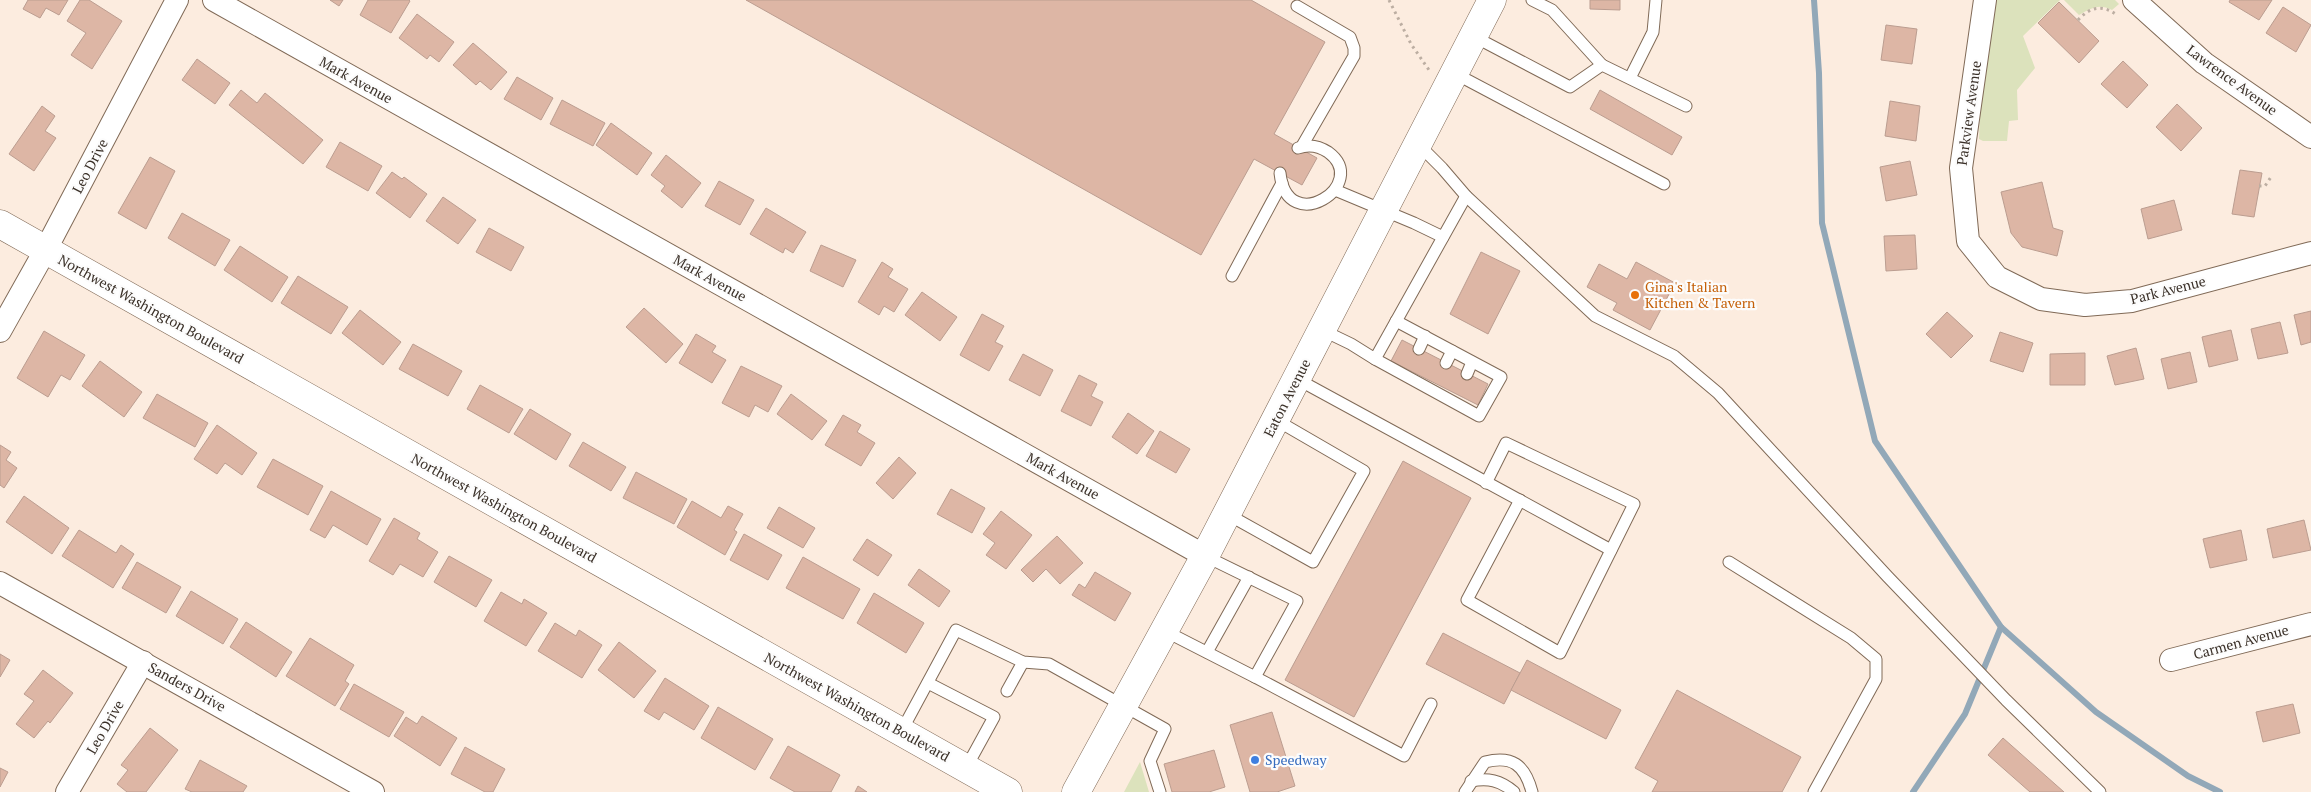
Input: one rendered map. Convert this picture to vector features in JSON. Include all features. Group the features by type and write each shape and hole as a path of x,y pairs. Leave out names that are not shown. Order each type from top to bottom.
{"main road":[{"name":"Eaton Avenue","path":"1076,792 1206,556 1492,0"},
{"name":"Northwest Washington Boulevard","path":"0,224 1008,792"}],"street":[{"name":"Leo Drive","path":"0,331 46,250 177,0"},
{"name":"Mark Avenue","path":"214,0 1206,556"},
{"name":"Parkview Avenue","path":"1985,0 1961,168 1968,242 1997,277"},
{"name":"Lawrence Avenue","path":"2134,0 2204,63 2311,137"},
{"name":"Park Avenue","path":"1997,277 2041,299 2085,305 2132,301 2311,252"},
{"name":"Sanders Drive","path":"0,583 374,792"},
{"name":"Carmen Avenue","path":"2171,660 2311,624"},
{"name":"Leo Drive","path":"68,792 143,662"}],"lane":[{"path":"1532,0 1552,10 1602,64 1686,106"},
{"path":"1630,78 1653,32 1656,0"},
{"path":"1232,276 1281,178 1286,192 1302,203 1320,202 1335,190 1339,181 1336,161 1322,148 1312,146 1300,147 1354,56 1354,48 1350,36 1297,6"},
{"path":"1473,36 1570,88 1602,64"},
{"path":"1449,82 1664,184"},
{"path":"1417,144 1442,168 1466,196 1595,316 1674,356 1718,392 1888,577 2006,700 2100,792"},
{"path":"1335,190 1443,237"},
{"path":"1375,360 1466,196"},
{"path":"1322,330 1351,344 1375,360 1408,373 1433,386 1479,416 1501,378 1396,321"},
{"path":"1419,349 1425,336"},
{"path":"1446,363 1452,351"},
{"path":"1467,374 1472,362"},
{"path":"1296,379 1611,550"},
{"path":"1227,514 1312,562 1364,471 1275,420"},
{"path":"1486,483 1506,443 1634,504 1560,653 1467,600 1520,500"},
{"path":"1206,556 1297,601 1256,677"},
{"path":"1729,562 1851,638 1876,659 1876,679 1814,792"},
{"path":"1207,652 1249,577"},
{"path":"901,732 956,630 1023,662 1049,664 1165,729 1150,761 1160,792"},
{"path":"1165,631 1404,756 1431,704"},
{"path":"1007,691 1023,662"},
{"path":"928,683 996,713 966,768"},
{"path":"1465,792 1485,762 1500,758 1511,759 1524,772 1532,792"},
{"path":"1471,782 1486,778 1505,784 1514,792"}],"path":[{"path":"1389,0 1411,44 1449,82"},
{"path":"2078,20 2084,13 2097,8 2105,8 2117,15"},
{"path":"2260,186 2265,186 2271,177"}],"green space":[{"path":"1989,0 2060,0 2023,36 2035,68 2017,90 2018,120 2009,121 2007,141 1983,141 1979,139 1981,90"},
{"path":"2064,0 2115,0 2119,4 2112,10 2103,7 2091,8 2079,15"},
{"path":"1140,762 1149,792 1124,792"}],"building":[{"path":"28,0 68,0 59,15 46,8 40,18 23,9"},
{"path":"80,0 89,0 122,21 92,69 71,55 86,33 67,21"},
{"path":"330,0 343,0 339,6"},
{"path":"368,0 410,1 391,33 360,15"},
{"path":"746,0 1251,0 1325,42 1274,134 1317,158 1302,185 1254,159 1201,255"},
{"path":"1590,0 1620,0 1620,10 1590,9"},
{"path":"2230,0 2272,0 2259,20 2229,2"},
{"path":"2059,2 2099,41 2079,63 2038,23"},
{"path":"2283,7 2311,25 2296,52 2266,33"},
{"path":"417,14 454,42 439,62 430,55 427,59 399,38"},
{"path":"1886,25 1917,29 1912,64 1881,60"},
{"path":"473,43 507,72 491,90 480,81 476,85 453,65"},
{"path":"197,59 230,83 215,104 182,80"},
{"path":"2123,61 2148,85 2127,108 2101,84"},
{"path":"517,77 553,98 541,120 504,99"},
{"path":"241,90 257,103 265,93 323,140 303,164 229,105"},
{"path":"1600,90 1682,137 1672,155 1590,109"},
{"path":"562,100 605,123 593,146 550,124"},
{"path":"1890,101 1920,106 1916,141 1885,136"},
{"path":"2177,104 2202,128 2181,151 2156,127"},
{"path":"42,106 55,116 45,131 56,138 34,171 9,154"},
{"path":"611,123 652,153 637,175 596,145"},
{"path":"340,142 382,166 368,191 326,167"},
{"path":"666,155 701,183 682,208 661,191 665,186 651,175"},
{"path":"150,157 175,171 146,229 118,213"},
{"path":"1910,161 1917,195 1886,201 1880,167"},
{"path":"2240,170 2262,173 2254,217 2232,214"},
{"path":"392,172 402,179 404,177 427,194 410,218 376,193"},
{"path":"719,181 754,200 740,225 705,206"},
{"path":"2042,182 2053,228 2063,231 2057,256 2022,247 2011,233 2001,192"},
{"path":"443,197 476,220 458,244 426,221"},
{"path":"2174,200 2182,230 2148,239 2141,209"},
{"path":"766,208 806,232 793,253 785,248 783,253 750,234"},
{"path":"182,213 230,240 215,266 168,238"},
{"path":"489,228 524,247 511,271 476,252"},
{"path":"1915,235 1917,269 1886,271 1884,236"},
{"path":"821,245 856,260 843,287 810,271"},
{"path":"240,246 288,277 272,302 224,270"},
{"path":"1481,252 1520,271 1488,334 1450,314"},
{"path":"882,262 893,269 888,277 908,289 894,312 884,306 879,315 858,302"},
{"name":"Gina's Italian Kitchen & Tavern","path":"1636,262 1675,283 1650,330 1613,310 1617,303 1587,287 1599,264 1627,279"},
{"path":"298,276 348,307 331,334 281,303"},
{"path":"922,292 957,317 940,341 905,315"},
{"path":"644,308 683,344 666,363 626,327"},
{"path":"360,310 401,342 383,365 342,333"},
{"path":"2311,311 2311,342 2301,345 2294,315"},
{"path":"1947,312 1973,336 1951,358 1926,334"},
{"path":"982,314 1004,326 995,342 1003,346 989,371 960,355"},
{"path":"2280,322 2288,353 2258,359 2251,329"},
{"path":"2231,330 2238,360 2209,367 2202,337"},
{"path":"44,331 85,355 70,380 61,375 48,397 17,378"},
{"path":"2000,332 2033,343 2023,372 1990,361"},
{"path":"696,334 716,346 712,352 726,360 712,383 679,363"},
{"path":"1402,340 1488,384 1478,405 1391,361"},
{"path":"413,344 462,371 448,396 399,369"},
{"path":"2136,348 2144,379 2115,385 2107,356"},
{"path":"2190,352 2197,382 2168,389 2161,359"},
{"path":"2085,353 2085,385 2050,385 2050,354"},
{"path":"1023,354 1053,370 1040,396 1009,380"},
{"path":"100,361 142,392 124,417 82,386"},
{"path":"741,366 782,386 768,412 755,405 749,417 722,403"},
{"path":"1079,375 1097,384 1091,396 1103,402 1091,426 1061,411"},
{"path":"480,385 523,409 509,433 467,409"},
{"path":"157,394 208,423 195,447 143,418"},
{"path":"791,394 827,421 812,440 777,414"},
{"path":"530,409 571,434 556,460 514,434"},
{"path":"1128,413 1154,431 1137,454 1112,437"},
{"path":"843,415 861,425 857,432 875,443 861,466 825,445"},
{"path":"217,425 257,453 242,475 225,463 217,474 194,459"},
{"path":"1160,431 1190,449 1176,473 1146,456"},
{"path":"583,442 626,467 611,491 569,466"},
{"path":"0,445 11,452 6,460 17,468 4,488 0,485"},
{"path":"899,457 916,473 893,499 876,483"},
{"path":"273,459 323,486 308,515 257,487"},
{"path":"1403,461 1471,498 1354,717 1285,680"},
{"path":"636,472 687,499 674,524 623,498"},
{"path":"951,489 985,508 972,533 937,514"},
{"path":"331,491 381,519 367,545 333,525 325,538 310,530"},
{"path":"24,496 69,528 52,554 6,522"},
{"path":"692,501 721,518 728,506 743,514 734,530 737,532 725,555 677,527"},
{"path":"779,507 815,528 803,548 767,528"},
{"path":"1001,511 1032,535 1006,569 986,555 995,543 983,534"},
{"path":"394,518 420,533 417,539 438,552 423,577 400,564 393,575 369,561"},
{"path":"2304,520 2311,550 2273,558 2267,529"},
{"path":"79,530 116,553 121,545 134,554 113,588 62,556"},
{"path":"2241,530 2247,560 2210,568 2203,539"},
{"path":"744,534 782,555 768,580 730,560"},
{"path":"1057,536 1083,563 1060,584 1046,569 1033,582 1021,570"},
{"path":"867,539 892,555 878,576 853,560"},
{"path":"449,556 492,580 476,607 434,582"},
{"path":"803,557 860,589 843,619 786,588"},
{"path":"137,562 181,587 166,613 122,588"},
{"path":"919,569 950,591 939,607 908,585"},
{"path":"1095,572 1131,593 1115,621 1072,595 1079,584 1085,588"},
{"path":"191,591 238,619 223,644 176,616"},
{"path":"501,592 522,604 524,599 547,613 526,646 484,621"},
{"path":"874,593 924,623 906,653 857,623"},
{"path":"246,622 292,652 276,677 230,647"},
{"path":"555,623 576,636 579,630 602,645 582,678 538,651"},
{"path":"1443,633 1520,673 1504,704 1426,664"},
{"path":"310,638 354,665 345,681 349,684 335,706 286,676"},
{"path":"619,642 656,671 634,698 598,670"},
{"path":"0,654 10,660 0,677"},
{"path":"1527,660 1621,710 1606,739 1511,690"},
{"path":"43,670 73,693 50,723 48,721 34,738 16,724 34,701 24,694"},
{"path":"665,678 709,706 694,730 664,712 659,720 644,711"},
{"path":"354,684 404,712 389,737 340,709"},
{"path":"1677,690 1801,757 1782,792 1652,792 1658,781 1635,768"},
{"path":"2293,704 2300,733 2263,742 2256,712"},
{"path":"718,707 773,739 755,770 701,738"},
{"path":"1272,712 1295,786 1277,792 1250,792 1230,725"},
{"path":"422,716 457,738 440,766 394,736 406,717 417,724"},
{"path":"150,728 178,750 146,792 127,792 117,784 128,770 121,765"},
{"path":"2003,738 2064,792 2030,792 1988,755"},
{"path":"788,746 840,775 831,792 795,792 770,778"},
{"path":"465,747 505,769 493,792 485,792 451,774"},
{"path":"1214,750 1225,787 1209,792 1172,792 1164,764"},
{"path":"200,760 247,786 243,792 192,792 185,789"},
{"path":"0,768 8,772 0,787"},
{"path":"858,786 867,792 855,792"}],"waterway":[{"path":"1814,0 1819,73 1822,223 1875,441 2001,627 2096,712 2188,776 2220,792"},
{"path":"1913,792 1965,714 2001,627"}],"place":[{"name":"Gina's Italian Kitchen & Tavern","path":"1635,295"},
{"name":"Speedway","path":"1255,760"}]}
